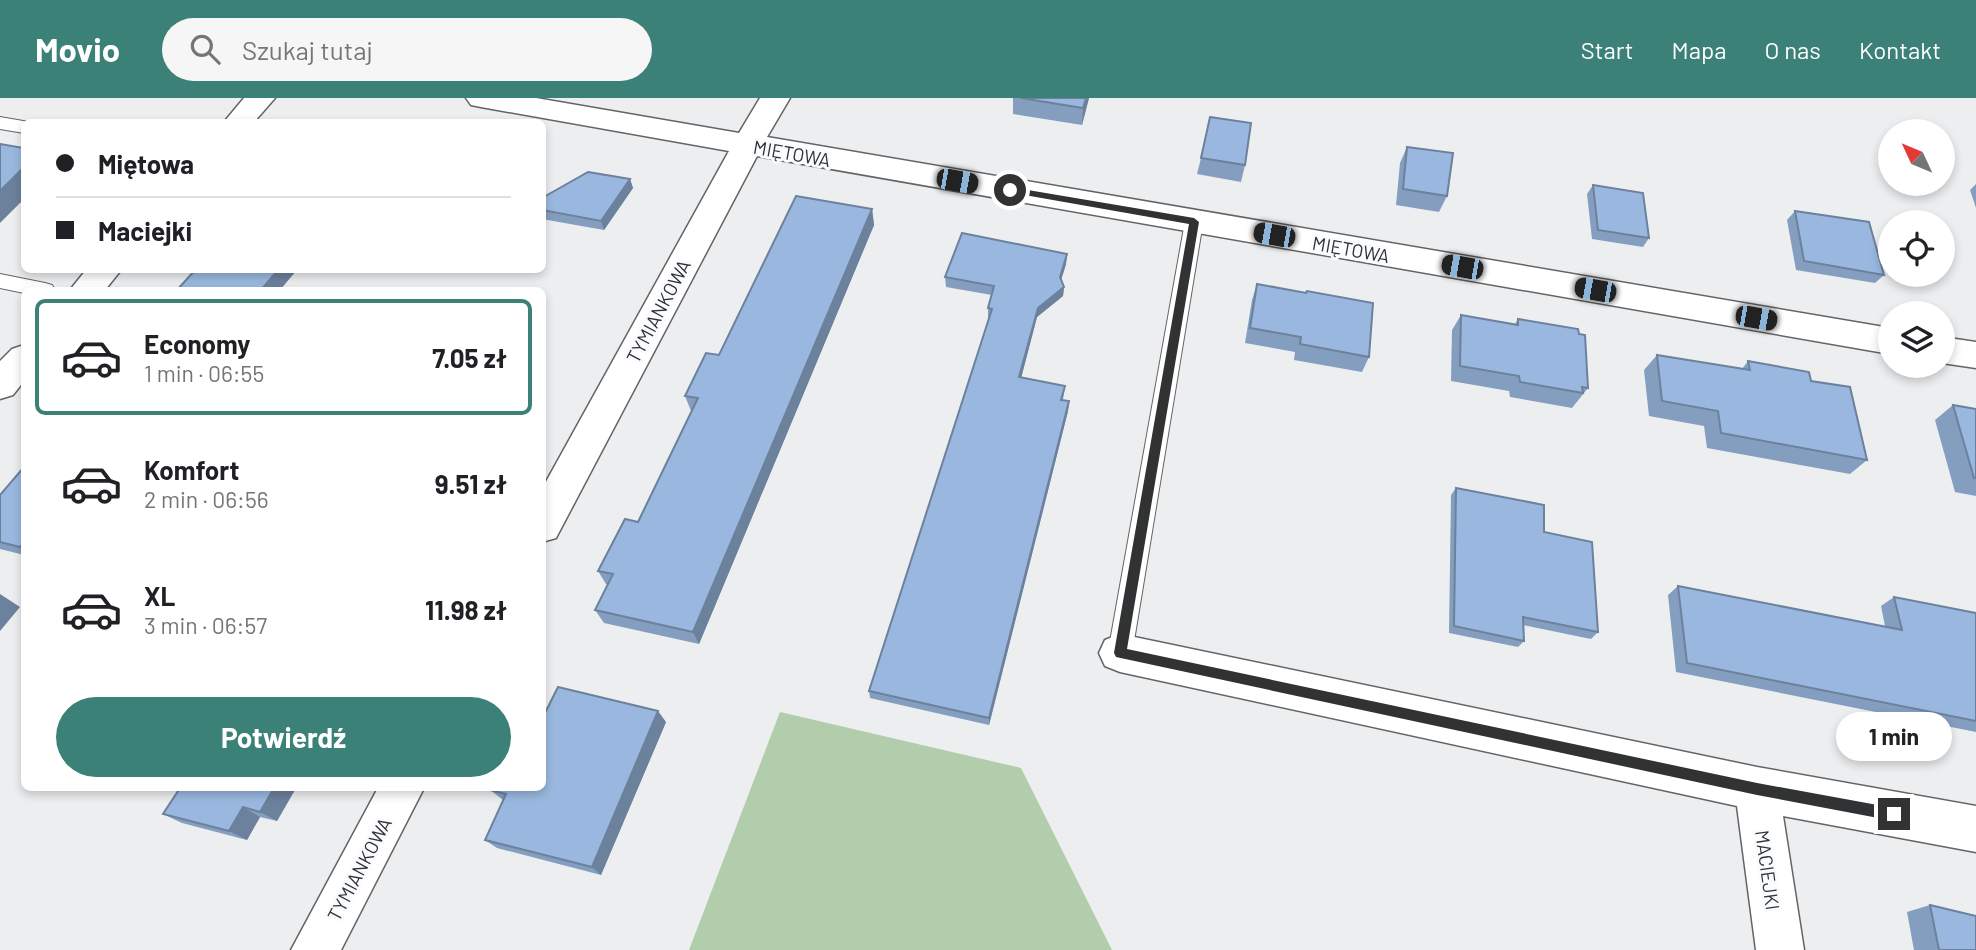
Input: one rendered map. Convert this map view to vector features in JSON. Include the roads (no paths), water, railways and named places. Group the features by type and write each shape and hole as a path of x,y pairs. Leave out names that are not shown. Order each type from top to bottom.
{"street":[{"path":"241,119 260,98"},
{"name":"MIĘTOWA","path":"481,98 1878,339"},
{"name":"TYMIANKOWA","path":"546,519 747,145 775,98"},
{"path":"89,287 102,273"},
{"path":"1955,352 1976,355"},
{"path":"0,385 21,361"},
{"path":"1120,653 1757,789 1976,829"},
{"name":"MACIEJKI","path":"1757,789 1780,950"},
{"name":"TYMIANKOWA","path":"315,950 400,791"}],"lane":[{"path":"0,123 21,126"},
{"path":"1120,653 1194,222"},
{"path":"0,281 30,287"}]}
